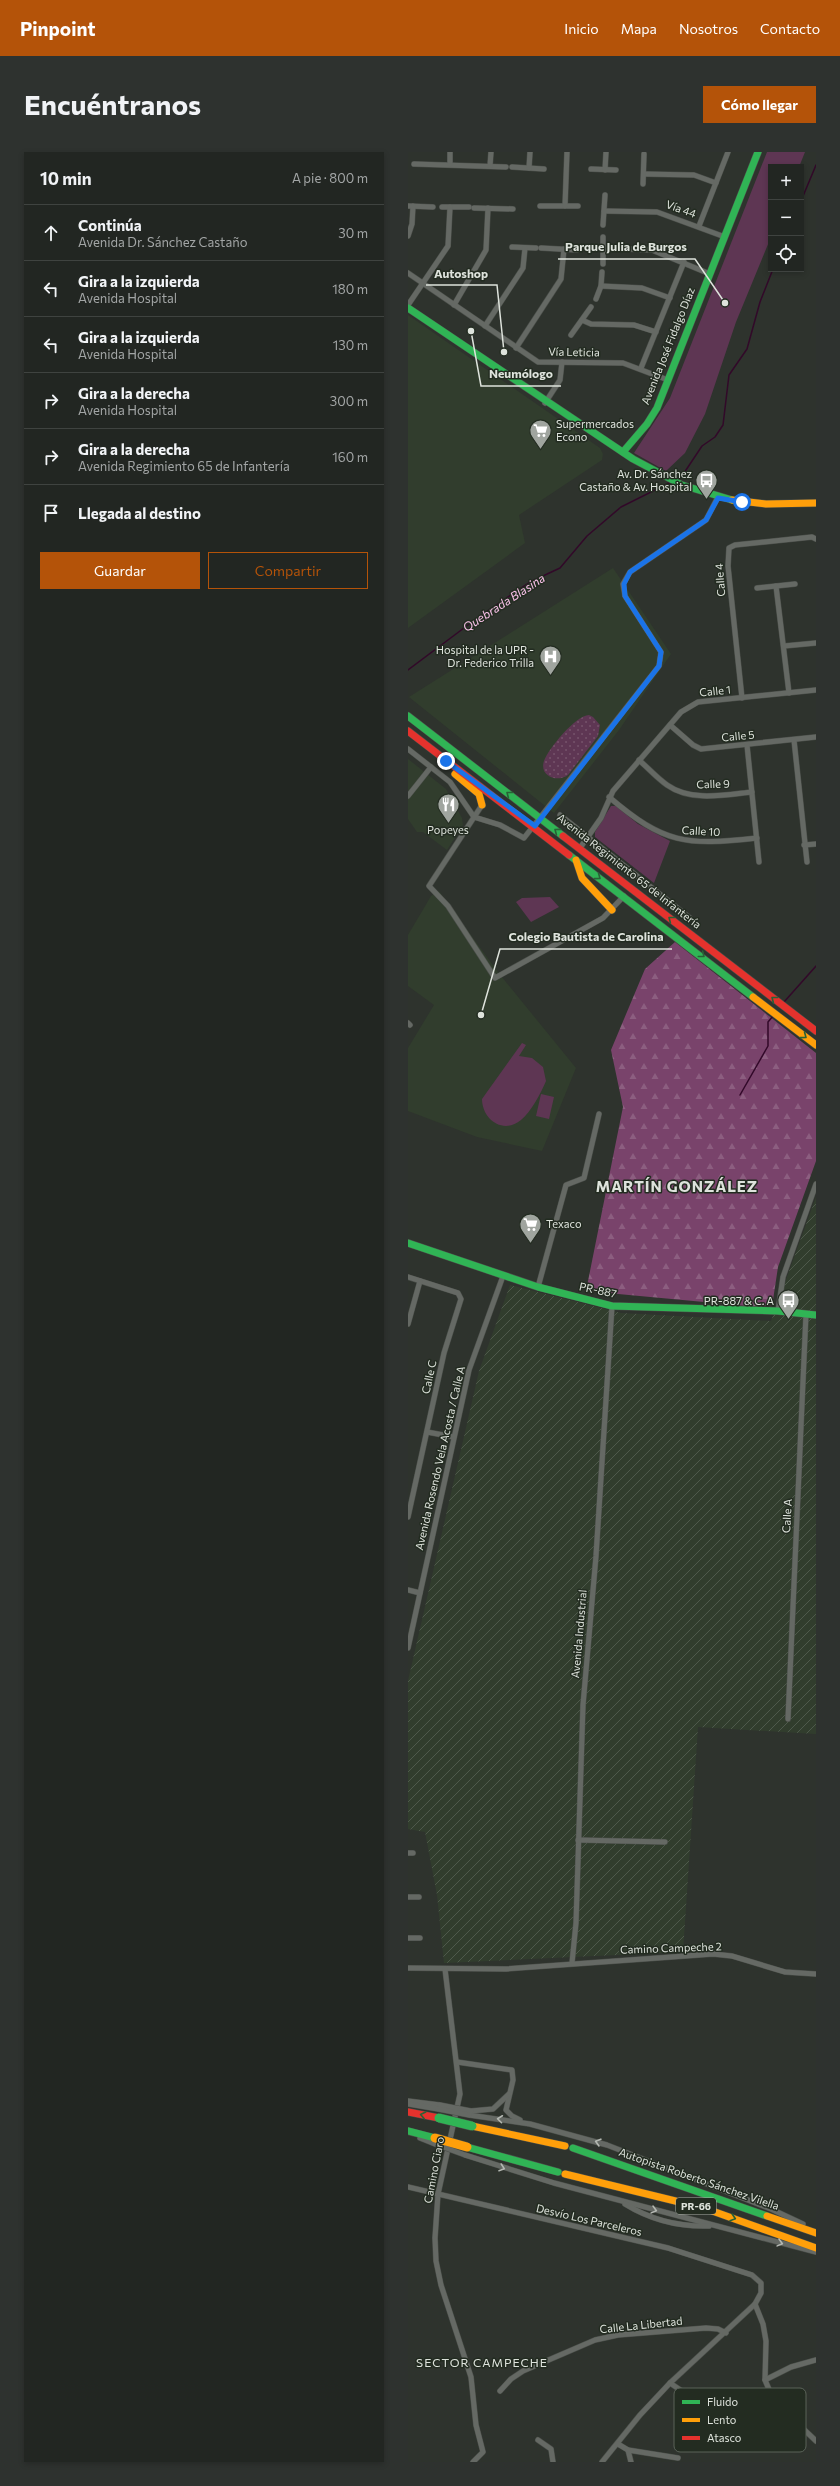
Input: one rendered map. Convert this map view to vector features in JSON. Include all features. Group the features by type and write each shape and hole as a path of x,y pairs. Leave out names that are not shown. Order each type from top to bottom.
{"main road":[{"name":"Avenida José Fidalgo Díaz","path":"623,452 646,424 668,380 758,152"},
{"path":"408,308 545,402 652,471 674,483 718,498 766,504 816,503"},
{"name":"Avenida Regimiento 65 de Infantería","path":"408,716 816,1031"},
{"name":"Avenida Regimiento 65 de Infantería","path":"408,731 446,761 535,826 576,860 816,1045"},
{"path":"446,761 450,770 479,794 482,805"},
{"path":"576,860 578,875 583,882 608,904 612,910"},
{"name":"PR-887","path":"408,1243 538,1287 612,1306 778,1311 816,1316"},
{"name":"Autopista Roberto Sánchez Vilella","path":"408,2112 569,2147 816,2232"},
{"name":"PR-66","path":"408,2132 466,2151 704,2208 816,2248"}],"street":[{"path":"450,152 450,164"},
{"path":"490,166 491,152"},
{"path":"529,168 530,152"},
{"path":"565,206 567,152"},
{"path":"605,170 606,152"},
{"path":"699,226 728,152"},
{"path":"644,154 644,184"},
{"path":"414,164 544,168"},
{"path":"592,169 616,170"},
{"path":"644,174 694,176 716,184"},
{"path":"603,225 605,195"},
{"path":"408,236 412,224 410,206 433,207"},
{"path":"540,206 578,206"},
{"path":"442,207 513,209"},
{"path":"408,305 448,246 450,207"},
{"path":"454,305 486,250 488,208"},
{"name":"Vía 44","path":"604,211 657,212 699,226 725,237"},
{"path":"603,237 603,264"},
{"path":"512,247 577,250"},
{"path":"485,326 523,268 525,248"},
{"path":"603,248 652,250 710,274"},
{"path":"516,348 561,279 564,249"},
{"path":"641,368 684,262"},
{"path":"596,299 601,286 602,272"},
{"name":"Vía Leticia","path":"408,273 538,362 623,363 641,368 668,380"},
{"path":"601,286 642,288 670,298"},
{"path":"571,335 591,307"},
{"path":"582,320 590,324 634,325 656,332"},
{"path":"545,402 560,380 562,362"},
{"path":"408,749 450,782 474,817 500,825 524,838 535,826 659,666 662,659 661,652 625,596 625,578 630,572 706,520 718,498"},
{"name":"Calle 4","path":"742,698 728,566 729,548 735,545 805,538 816,539"},
{"path":"758,588 795,584"},
{"path":"776,586 789,693"},
{"path":"784,646 816,643"},
{"name":"Calle 1","path":"580,848 601,818 609,797 681,712 698,702 816,690"},
{"name":"Calle 5","path":"670,725 693,745 701,749 816,737"},
{"path":"794,740 807,862"},
{"path":"746,745 759,862"},
{"name":"Calle 9","path":"639,760 668,786 691,795 714,796 752,792"},
{"path":"408,796 431,767"},
{"name":"Calle 10","path":"609,797 644,825 676,840 712,843 757,838"},
{"path":"482,805 428,886 448,906 495,978 603,918 624,896"},
{"path":"560,815 690,918"},
{"path":"804,845 816,844"},
{"path":"538,1287 566,1185 584,1178 598,1114"},
{"path":"778,1311 783,1277 816,1184"},
{"name":"Avenida Rosendo Vela Acosta / Calle A","path":"408,1648 469,1370 503,1276"},
{"name":"Calle C","path":"408,1277 458,1293 461,1299 444,1353 408,1516"},
{"path":"408,1324 420,1281"},
{"name":"Avenida Industrial","path":"572,1963 576,1923 583,1705 596,1556 612,1306"},
{"name":"Calle A","path":"788,1719 806,1314"},
{"path":"427,1432 454,1437"},
{"path":"408,1590 420,1592"},
{"path":"578,1840 665,1842"},
{"path":"408,1897 419,1897"},
{"path":"408,1938 420,1938"},
{"name":"Camino Campeche 2","path":"408,1968 506,1969 572,1963 713,1954 732,1956 785,1972 816,1974"},
{"name":"Camino Ciaro","path":"445,1969 460,2094 438,2194 435,2238 438,2272 471,2377 476,2425 483,2448 483,2452 473,2462"},
{"path":"457,2062 512,2070 513,2080 506,2106 508,2113 530,2124"},
{"path":"470,2113 493,2108 509,2093"},
{"path":"408,2103 439,2107 530,2124 607,2145 771,2209 816,2232"},
{"path":"466,2151 554,2183 816,2252"},
{"name":"Desvío Los Parceleros","path":"408,2187 668,2248 752,2275 761,2283 761,2293 755,2304"},
{"path":"619,2200 645,2216 687,2227 714,2226"},
{"path":"602,2462 640,2415 670,2383 726,2333 755,2304 763,2324 766,2340 765,2380 768,2388"},
{"name":"Calle La Libertad","path":"500,2391 511,2379 523,2371 595,2340 618,2336 706,2328 718,2329 726,2333"},
{"path":"765,2380 791,2367 816,2360"},
{"path":"670,2383 677,2388"},
{"path":"806,2431 816,2441"},
{"path":"538,2440 551,2449 553,2462"},
{"path":"618,2444 628,2450 678,2458"},
{"path":"628,2450 631,2462"}],"shaded area":[{"path":"767,152 805,152 800,164 768,164 768,244 736,322 705,414 685,453 666,471 634,453 670,398"},
{"path":"408,315 600,448 603,454 602,460 519,515 525,543 408,628"},
{"name":"Hospital de la UPR - Dr. Federico Trilla","path":"613,568 671,654 619,730 554,813 409,697"},
{"path":"589,715 593,717 600,725 598,736 568,775 559,778 550,777 544,771 543,766 544,761 551,749 570,726 583,716"},
{"path":"408,759 446,789 462,818 463,825 447,850 423,832 417,832 408,819"},
{"path":"611,806 616,806 638,824 670,841 654,883 595,837 595,832"},
{"path":"439,891 497,971 576,1068 542,1151 477,1137 408,1111 408,1048 434,1005 408,986 408,935 431,896"},
{"path":"550,897 559,907 531,922 516,902 522,898"},
{"path":"522,1043 526,1045 519,1056 532,1058 543,1067 546,1081 525,1117 514,1124 507,1126 501,1125 495,1123 486,1113 482,1099"},
{"path":"541,1094 554,1097 549,1119 536,1116"},
{"path":"816,1197 816,1734 698,1727 683,1952 444,1963 437,1895 425,1832 408,1829 408,1681 479,1371 510,1285 621,1313 771,1321"}],"green space":[{"path":"675,942 816,1053 816,1161 778,1267 773,1300 768,1306 747,1306 586,1291 623,1107 611,1050 645,969"}],"waterway":[{"name":"Quebrada Blasina","path":"801,200 816,165"},
{"name":"Quebrada Blasina","path":"676,480 682,476 702,446 715,437 723,425 729,375 747,349 760,302 772,272"},
{"name":"Quebrada Blasina","path":"408,670 480,616 530,582 560,568 587,536 621,507 671,482"},
{"path":"784,1002 816,966"},
{"path":"740,1095 768,1046 768,1022 773,1016"}],"traffic: fast":[{"path":"623,452 647,424 657,408 758,152"},
{"path":"408,308 633,459 682,485 732,500"},
{"path":"408,716 563,836"},
{"path":"569,855 753,997"},
{"path":"408,1243 538,1287 612,1306 778,1311 816,1315"},
{"path":"439,2118 472,2126"},
{"path":"408,2131 435,2138"},
{"path":"467,2147 558,2172"},
{"path":"573,2148 767,2216"}],"traffic: slow":[{"path":"732,500 766,504 816,503"},
{"path":"455,774 479,794 482,805"},
{"path":"576,860 582,878 612,910"},
{"path":"753,997 816,1045"},
{"path":"472,2126 565,2146"},
{"path":"435,2138 467,2147"},
{"path":"565,2174 704,2208 816,2248"},
{"path":"767,2216 816,2233"}],"traffic: jam":[{"path":"408,731 569,855"},
{"path":"563,836 816,1031"},
{"path":"408,2112 439,2118"}],"place":[{"name":"Parque Julia de Burgos","path":"725,303"},
{"name":"Neumólogo","path":"471,331"},
{"name":"Autoshop","path":"504,352"},
{"name":"Supermercados Econo","path":"541,450"},
{"name":"Av. Dr. Sánchez Castaño & Av. Hospital","path":"707,500"},
{"name":"Hospital de la UPR - Dr. Federico Trilla","path":"550,676"},
{"name":"Popeyes","path":"448,824"},
{"name":"Colegio Bautista de Carolina","path":"481,1015"},
{"name":"Texaco","path":"531,1244"},
{"name":"PR-887 & C. A","path":"789,1320"}],"district":[{"name":"MARTÍN GONZÁLEZ","path":"677,1187"},
{"name":"SECTOR CAMPECHE","path":"482,2363"}],"route":[{"path":"446,761 535,826 659,666 662,659 661,652 625,596 623,590 625,578 630,572 706,520 718,498 742,502"}]}
